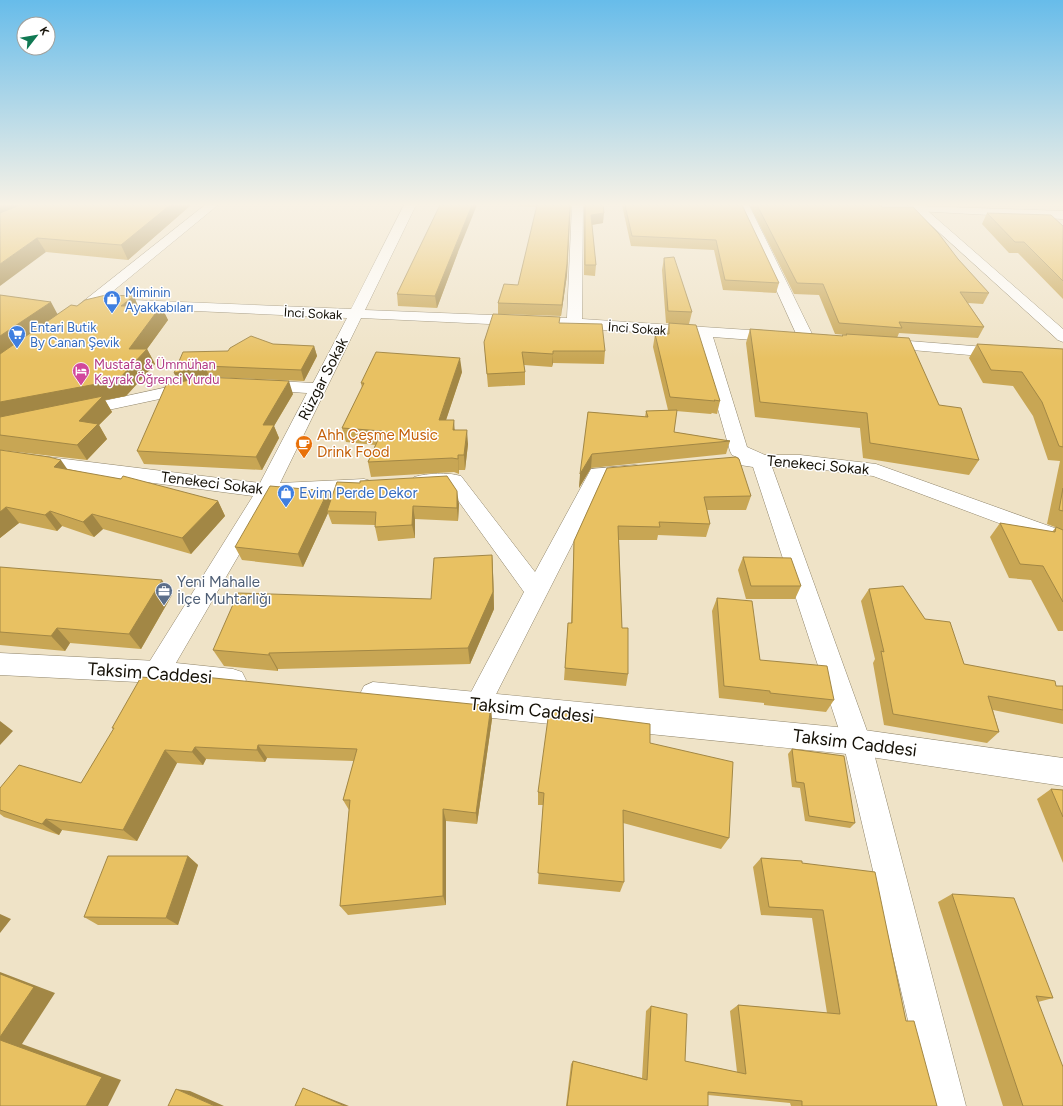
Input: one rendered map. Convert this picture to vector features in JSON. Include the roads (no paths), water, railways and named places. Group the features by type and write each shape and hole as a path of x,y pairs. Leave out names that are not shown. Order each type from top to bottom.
{"street":[{"path":"72,316 91,303 148,257"},
{"name":"Rüzgar Sokak","path":"156,672 266,491 384,257"},
{"path":"574,323 576,257"},
{"path":"767,257 806,338"},
{"path":"973,257 1063,337"},
{"name":"İnci Sokak","path":"91,303 574,323 822,340"},
{"path":"704,333 740,451 760,460 856,742 947,1106"},
{"path":"868,343 1063,358"},
{"path":"62,415 132,401 209,383"},
{"path":"248,385 318,388"},
{"name":"Tenekeci Sokak","path":"0,457 266,491 454,481 537,592"},
{"name":"Tenekeci Sokak","path":"722,463 760,460 800,460 876,470 1063,539"},
{"path":"478,704 598,474 652,470"},
{"name":"Taksim Caddesi","path":"0,664 156,672 258,682"},
{"name":"Taksim Caddesi","path":"353,692 856,742 1063,772"}],"place":[{"name":"Miminin Ayakkabıları","path":"112,314"},
{"name":"Entari Butik By Canan Şevik","path":"17,349"},
{"name":"Mustafa & Ümmühan Kayrak Öğrenci Yurdu","path":"81,386"},
{"name":"Ahh Çeşme Music Drink Food","path":"304,459"},
{"name":"Evim Perde Dekor","path":"286,508"},
{"name":"Yeni Mahalle İlçe Muhtarlığı","path":"164,606"}]}
